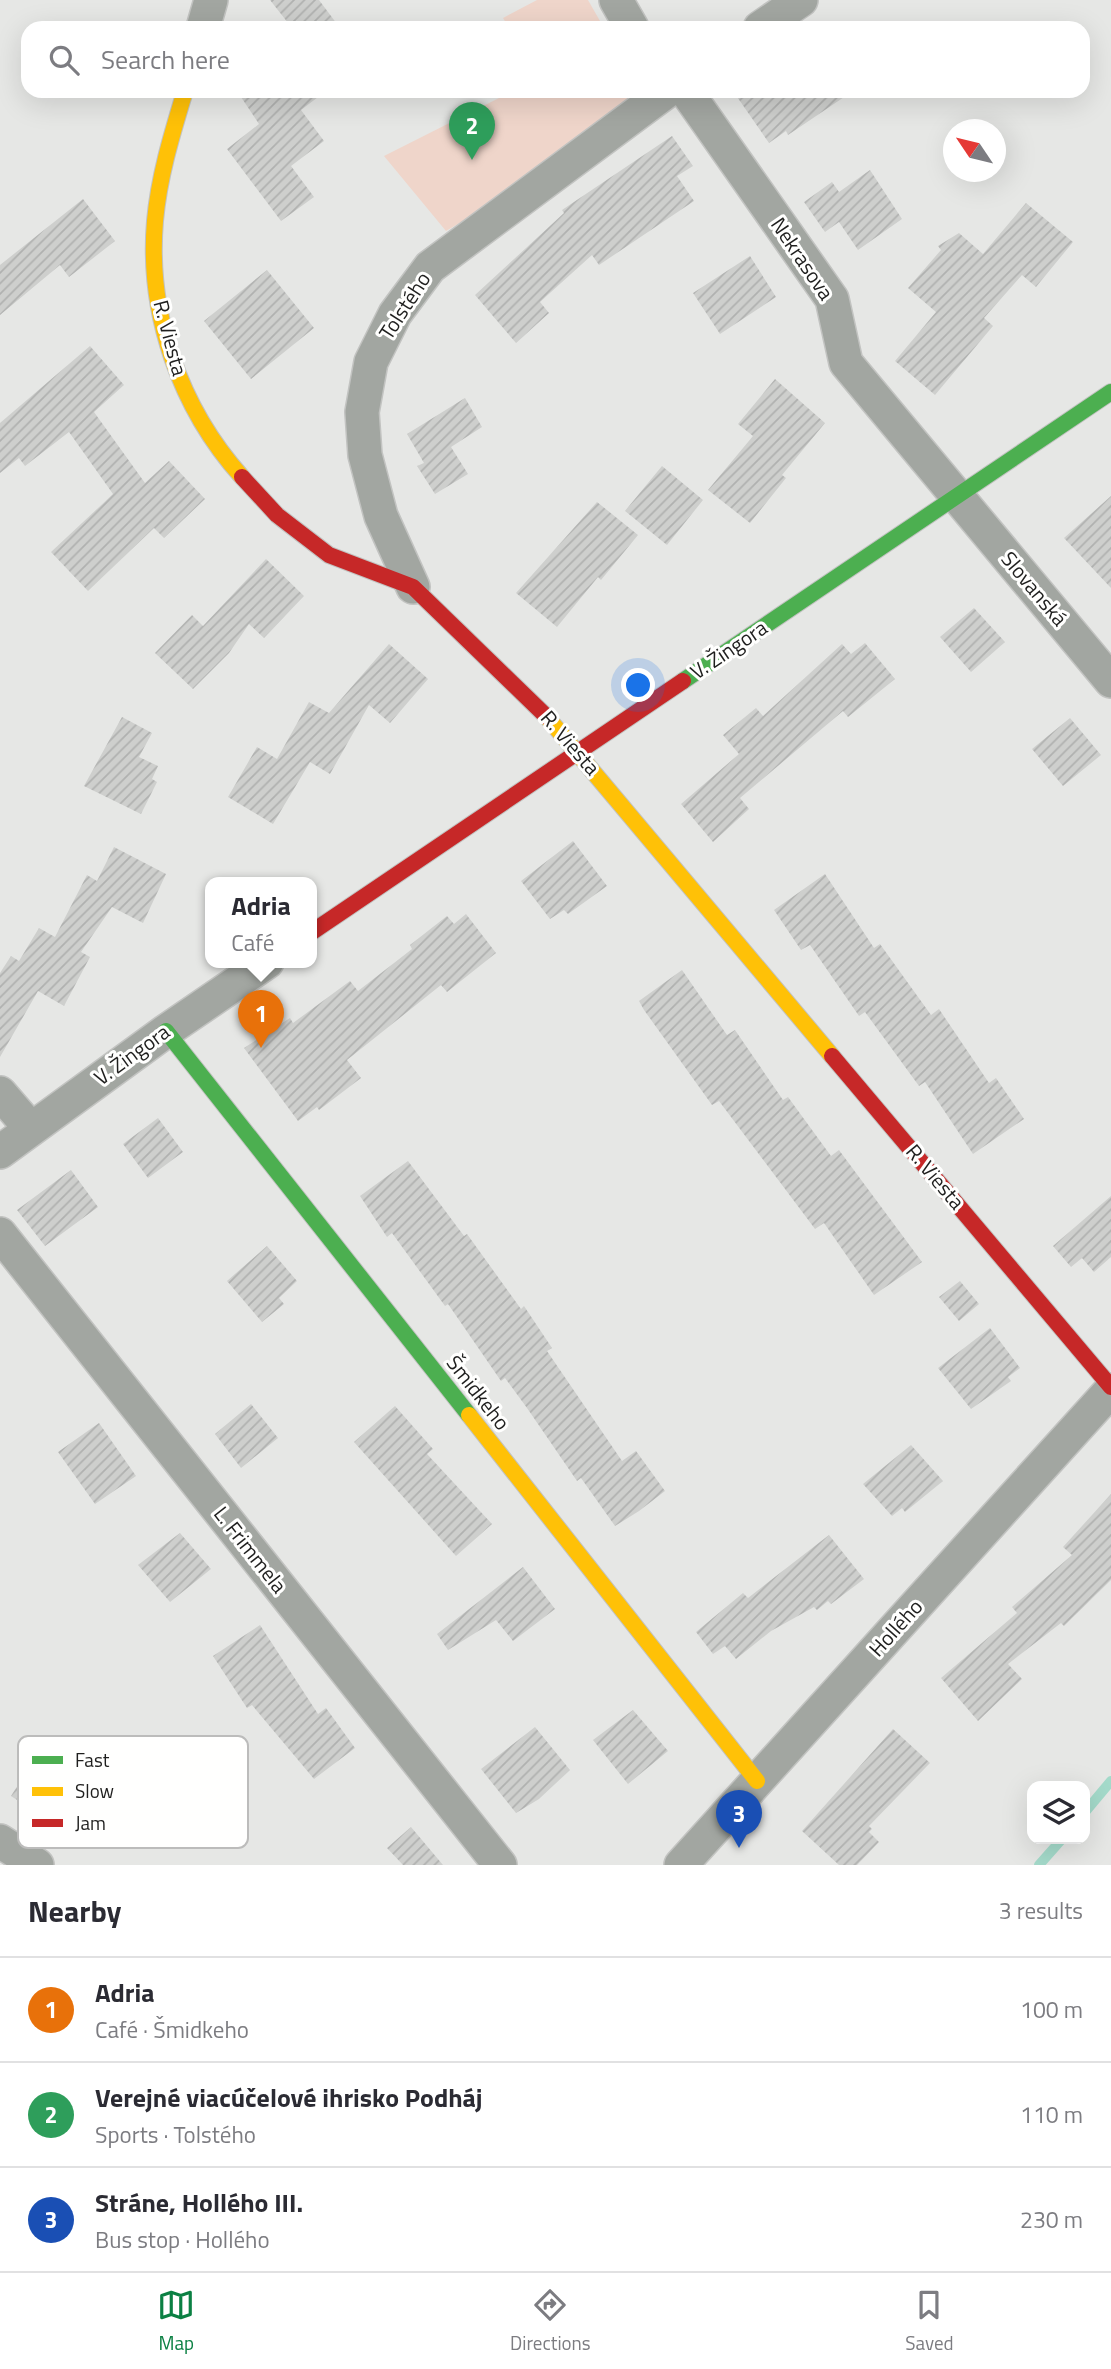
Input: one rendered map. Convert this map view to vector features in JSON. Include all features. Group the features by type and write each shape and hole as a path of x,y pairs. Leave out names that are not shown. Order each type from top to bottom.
{"street":[{"path":"205,21 211,0"},
{"path":"616,0 628,21"},
{"path":"770,21 801,0"},
{"name":"R. Viesta","path":"183,98 165,159 155,222 156,284 170,356 194,411 229,462 277,515 330,555 413,587 538,706 1111,1388"},
{"name":"Tolstého","path":"413,587 381,516 365,455 362,412 371,362 395,314 430,267 658,98"},
{"name":"Nekrasova","path":"691,98 832,299 846,362 957,497"},
{"name":"V. Žingora","path":"317,929 1111,392"},
{"name":"Slovanská","path":"957,497 1111,681"},
{"name":"V. Žingora","path":"0,1152 166,1031 258,968"},
{"name":"Šmidkeho","path":"166,1031 757,1781"},
{"path":"0,1093 30,1129"},
{"name":"L. Frimmela","path":"0,1234 500,1865"},
{"name":"Hollého","path":"681,1865 1111,1388"},
{"path":"0,1841 37,1865"}],"shaded area":[{"path":"537,0 588,0 600,21 505,21 503,18"},
{"path":"499,98 629,98 626,109 502,198 446,231 384,156"}],"building":[{"path":"270,0 319,0 335,21 286,21"},
{"path":"242,98 317,98 301,110 324,141 291,166 314,197 281,221 227,149 259,124"},
{"path":"738,98 843,98 788,135 786,131 769,143"},
{"path":"672,136 693,166 677,176 694,201 599,265 592,255 540,302 549,313 516,343 475,295 564,213 562,210"},
{"path":"870,170 902,219 858,250 839,222 825,232 804,202 832,182 839,192"},
{"path":"83,199 115,241 69,277 60,265 0,315 0,265"},
{"path":"1026,203 1073,242 1036,287 1022,275 984,318 993,326 935,395 895,361 936,312 908,288 941,250 938,246 959,233 983,254"},
{"path":"750,256 776,297 720,334 693,293"},
{"path":"267,270 314,328 251,379 204,321"},
{"path":"90,346 124,385 94,412 145,483 169,461 205,499 164,538 154,528 88,591 51,552 113,494 69,432 25,466 19,458 0,473 0,423"},
{"path":"775,379 825,423 782,475 786,478 750,523 708,490 753,436 738,424"},
{"path":"465,398 482,427 451,447 468,474 435,494 417,466 424,463 407,434"},
{"path":"662,466 703,500 667,545 625,511"},
{"path":"1111,496 1111,588 1064,538"},
{"path":"597,502 638,535 601,580 598,577 557,627 516,593"},
{"path":"266,559 304,596 264,638 249,624 229,653 193,689 155,653 192,615 203,626"},
{"path":"974,608 1005,642 971,672 940,637"},
{"path":"865,643 895,679 848,717 843,711 740,798 749,809 713,842 681,804 739,754 723,735 756,708 763,716 842,644 851,654"},
{"path":"389,644 428,679 390,723 369,705 330,774 310,762 273,824 228,797 257,747 277,759 309,702 329,713"},
{"path":"122,717 152,733 139,757 158,766 152,779 157,782 141,814 84,786"},
{"path":"1070,718 1101,755 1063,786 1032,749"},
{"path":"573,841 607,886 568,914 564,910 550,919 521,881"},
{"path":"114,847 166,874 143,923 112,907 81,952 90,957 64,1006 38,991 0,1057 0,973 11,956 19,961 39,928 55,937 87,875 97,881"},
{"path":"825,874 874,948 880,944 931,1015 939,1009 989,1083 996,1078 1024,1119 973,1154 925,1082 919,1086 865,1012 859,1016 810,945 801,950 774,910"},
{"path":"466,914 496,953 447,992 441,985 347,1060 361,1078 319,1110 317,1107 298,1121 244,1048 290,1018 293,1023 350,981 358,991 412,949 410,945 447,916 454,924"},
{"path":"682,970 727,1035 735,1030 783,1100 788,1097 831,1156 839,1150 922,1262 874,1295 824,1223 815,1229 719,1101 712,1105 639,1001"},
{"path":"158,1118 183,1152 148,1178 123,1144"},
{"path":"408,1161 464,1236 467,1234 521,1309 524,1306 552,1348 547,1351 622,1461 636,1451 665,1491 615,1526 581,1478 577,1481 505,1378 501,1381 448,1304 445,1306 392,1233 387,1237 360,1196"},
{"path":"71,1170 98,1207 45,1246 17,1210"},
{"path":"1111,1196 1111,1257 1094,1272 1082,1258 1071,1267 1053,1246"},
{"path":"267,1246 297,1281 279,1298 284,1304 262,1322 227,1281"},
{"path":"960,1281 979,1304 959,1321 939,1297"},
{"path":"990,1328 1020,1368 1008,1377 1011,1381 971,1409 938,1368"},
{"path":"251,1404 278,1438 241,1468 215,1434"},
{"path":"395,1406 433,1449 427,1454 492,1524 456,1556 354,1442"},
{"path":"99,1423 136,1476 95,1504 58,1452"},
{"path":"911,1445 943,1481 905,1512 902,1508 892,1516 863,1484"},
{"path":"1111,1494 1111,1580 1064,1626 1061,1623 1008,1664 1022,1679 978,1721 941,1678 1017,1613 1012,1607 1072,1555 1063,1547"},
{"path":"180,1533 211,1569 170,1602 138,1565"},
{"path":"829,1535 864,1579 831,1604 828,1601 817,1610 814,1607 771,1631 736,1659 725,1646 713,1654 696,1632 743,1593 748,1598"},
{"path":"523,1567 555,1609 513,1641 496,1620 448,1650 437,1634"},
{"path":"260,1625 318,1714 326,1708 355,1748 314,1779 252,1705 247,1708 213,1656"},
{"path":"633,1710 668,1751 628,1784 593,1740"},
{"path":"535,1727 570,1770 539,1799 516,1813 481,1769"},
{"path":"893,1729 930,1763 869,1826 872,1829 869,1832 879,1842 857,1865 839,1865 802,1831"},
{"path":"18,1785 18,1801 11,1796"},
{"path":"411,1827 443,1865 403,1865 387,1848"}],"waterway":[{"path":"1090,1806 1111,1781"},
{"path":"1039,1865 1058,1844"}],"traffic: fast":[{"path":"683,681 1111,392"},
{"path":"166,1031 469,1415"}],"traffic: slow":[{"path":"183,98 157,204 154,256 156,291 172,358 185,390 201,421 242,477"},
{"path":"547,717 832,1056"},
{"path":"469,1415 757,1781"}],"traffic: jam":[{"path":"242,477 277,515 329,555 413,587 547,717"},
{"path":"317,929 683,681"},
{"path":"832,1056 1111,1387"}],"place":[{"name":"Verejné viacúčelové ihrisko Podháj","path":"472,160"},
{"name":"Adria","path":"261,1048"},
{"name":"Stráne, Hollého III.","path":"739,1848"}]}
